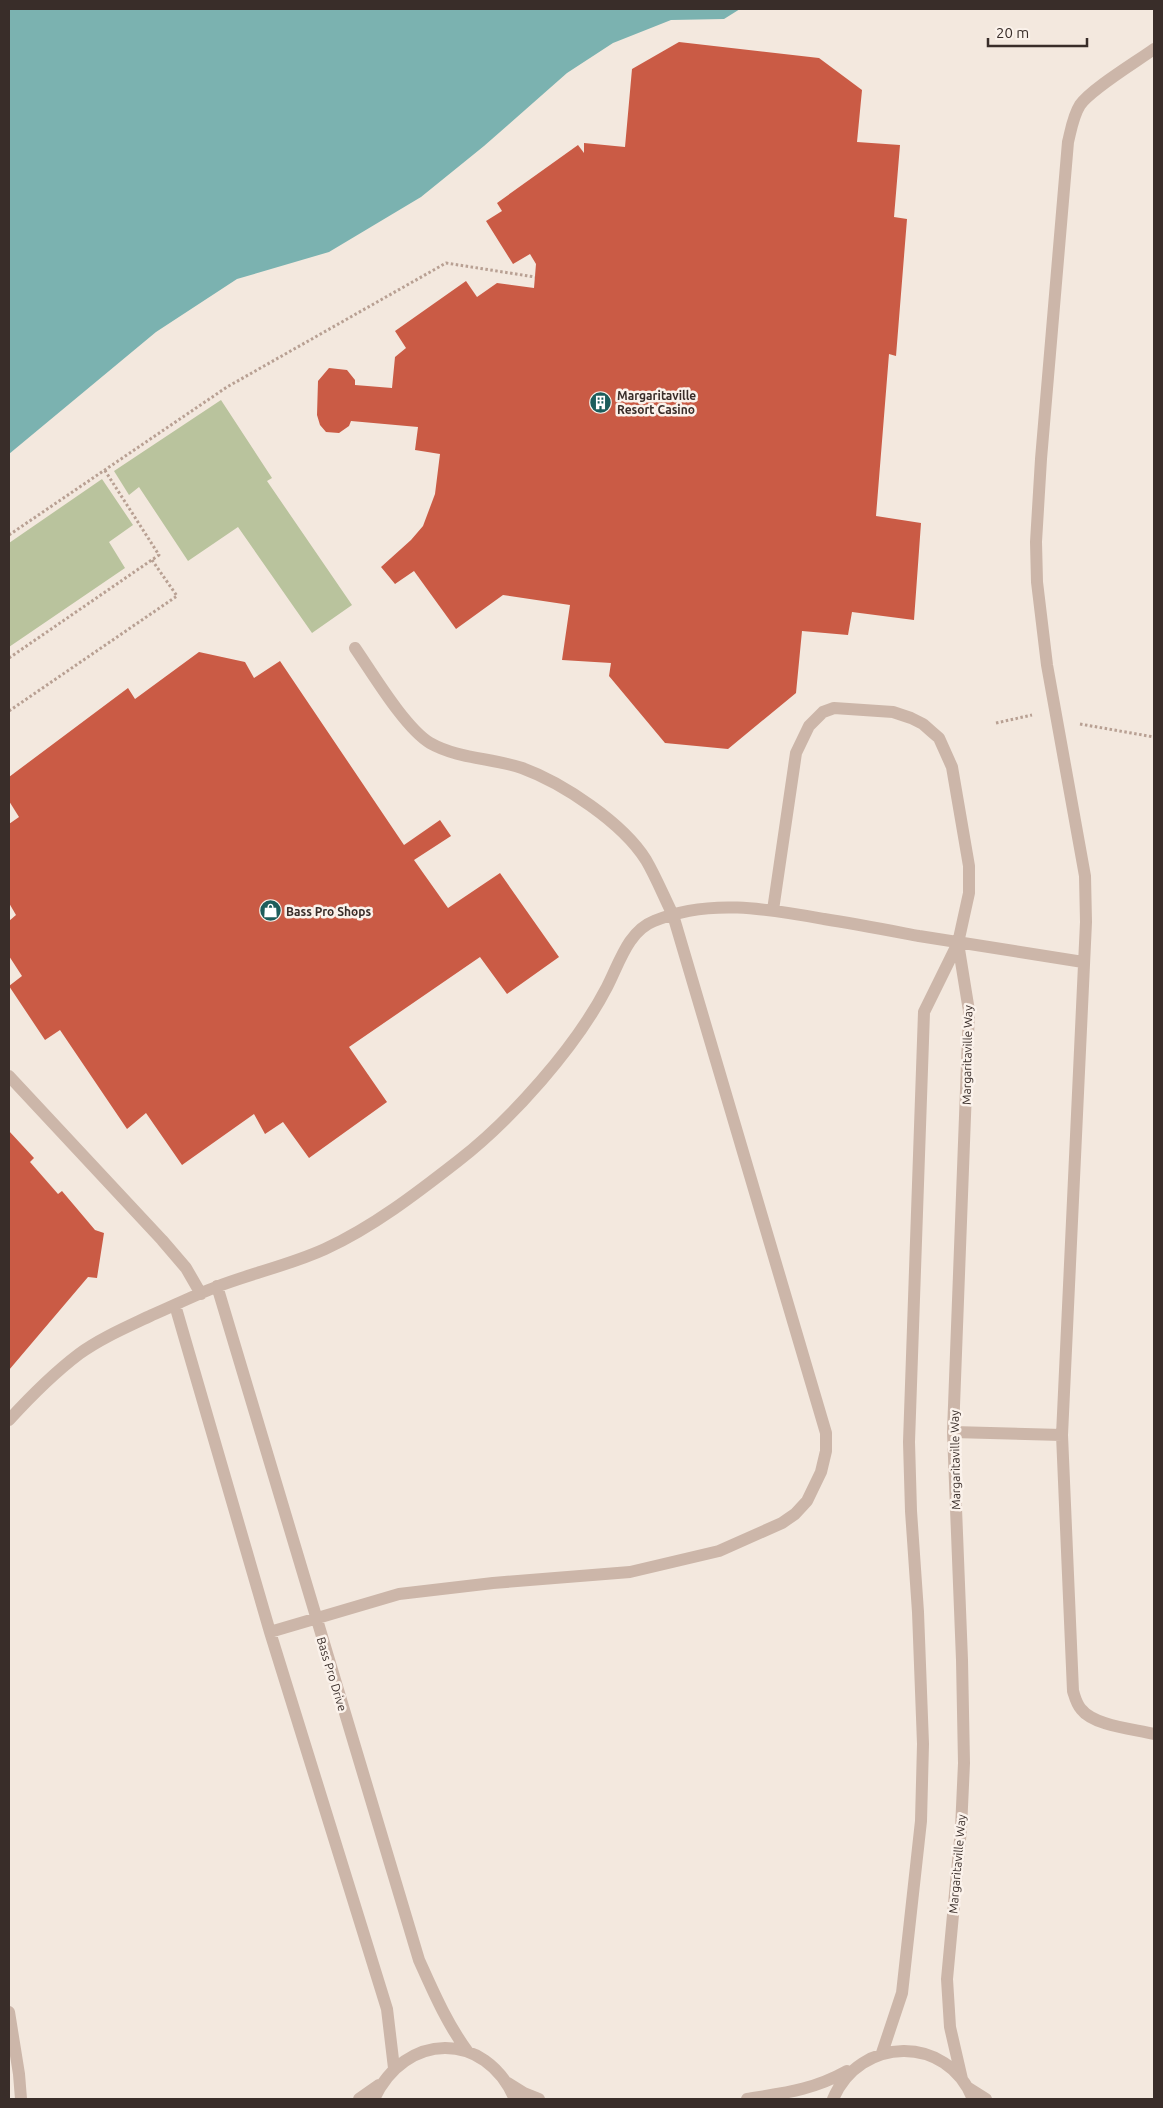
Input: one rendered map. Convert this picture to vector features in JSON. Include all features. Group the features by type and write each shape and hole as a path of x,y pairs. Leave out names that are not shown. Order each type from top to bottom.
{"street":[{"path":"1154,49 1092,93 1080,104 1071,128 1063,192 1040,459 1036,542 1037,582 1047,665 1085,876 1086,922 1062,1436 1073,1690 1076,1702 1082,1710 1093,1718 1108,1724 1154,1734"},
{"path":"270,1632 399,1594 493,1583 630,1572 675,1563 719,1551 782,1523 796,1514 814,1490 826,1451 826,1433 673,915 646,860 625,834 597,810 564,789 523,768 450,752 431,743 415,732 355,648"},
{"path":"774,910 796,753 809,726 823,712 834,708 893,712 917,721 939,738 952,767 969,866 969,893 958,943 924,1012 909,1442 923,1744 921,1821 902,1993 882,2053"},
{"path":"9,1420 79,1354 120,1331 217,1286 289,1263 326,1248 354,1234 412,1197 461,1158 505,1117 556,1063 602,997 630,940 640,928 653,921 691,910 731,907 774,910 958,943 1083,962"},
{"name":"Margaritaville Way","path":"958,943 969,1011 953,1432 964,1764 961,1829 947,1978 950,2027 965,2083 973,2099"},
{"path":"9,1076 162,1240 186,1268 200,1294"},
{"name":"Bass Pro Drive","path":"217,1286 315,1619 419,1960 457,2038 468,2052"},
{"path":"175,1305 270,1632 387,2009 394,2068"},
{"path":"953,1432 1062,1436"},
{"path":"9,2012 15,2044 21,2099"},
{"path":"374,2099 381,2084 394,2068 410,2057 428,2050 448,2049 468,2052 494,2067 506,2082 515,2099"},
{"path":"747,2099 792,2093 812,2087 831,2080 882,2053 902,2051 921,2053 940,2060 986,2099"},
{"path":"833,2099 843,2081 856,2066"},
{"path":"506,2082 538,2099"},
{"path":"359,2099 381,2084"}],"path":[{"path":"9,535 227,387 446,263 535,277"},
{"path":"9,658 159,555 104,469"},
{"path":"9,711 177,596 152,560"},
{"path":"996,723 1033,715"},
{"path":"1075,723 1154,737"}],"green space":[{"path":"221,400 272,478 267,481 352,605 312,633 238,527 188,561 139,487 129,495 114,471"},
{"path":"102,479 133,525 109,542 125,568 9,647 9,543"}],"water":[{"path":"9,9 740,9 724,19 671,20 613,43 567,73 484,146 421,197 329,252 237,279 156,332 9,454"}],"building":[{"name":"Margaritaville Resort Casino","path":"679,42 819,58 862,90 857,142 900,145 894,217 907,219 896,356 889,354 876,516 921,523 914,620 852,612 848,635 802,631 796,693 728,749 665,743 609,676 611,663 562,660 570,605 503,595 456,629 414,571 395,584 381,567 411,540 423,526 435,494 440,454 415,450 418,427 351,421 349,426 339,433 326,432 320,425 317,415 318,381 329,368 347,370 355,380 355,385 392,388 395,357 406,348 395,331 466,281 477,297 497,283 534,288 536,264 530,254 513,264 486,221 502,211 497,203 578,145 584,153 584,143 625,147 632,69"},
{"name":"Bass Pro Shops","path":"199,652 245,662 254,678 280,661 404,845 440,820 451,836 414,860 448,908 500,873 559,957 507,994 480,957 349,1047 387,1102 309,1158 283,1122 265,1134 254,1114 182,1165 146,1113 127,1129 60,1030 45,1040 9,986 22,976 9,956 9,921 16,915 9,903 9,824 19,817 9,801 9,777 128,688 135,699"},
{"path":"9,1131 34,1158 30,1162 58,1194 62,1191 95,1230 104,1233 97,1278 88,1277 9,1370"}],"place":[{"name":"Margaritaville Resort Casino","path":"601,402"},
{"name":"Bass Pro Shops","path":"270,911"}]}
